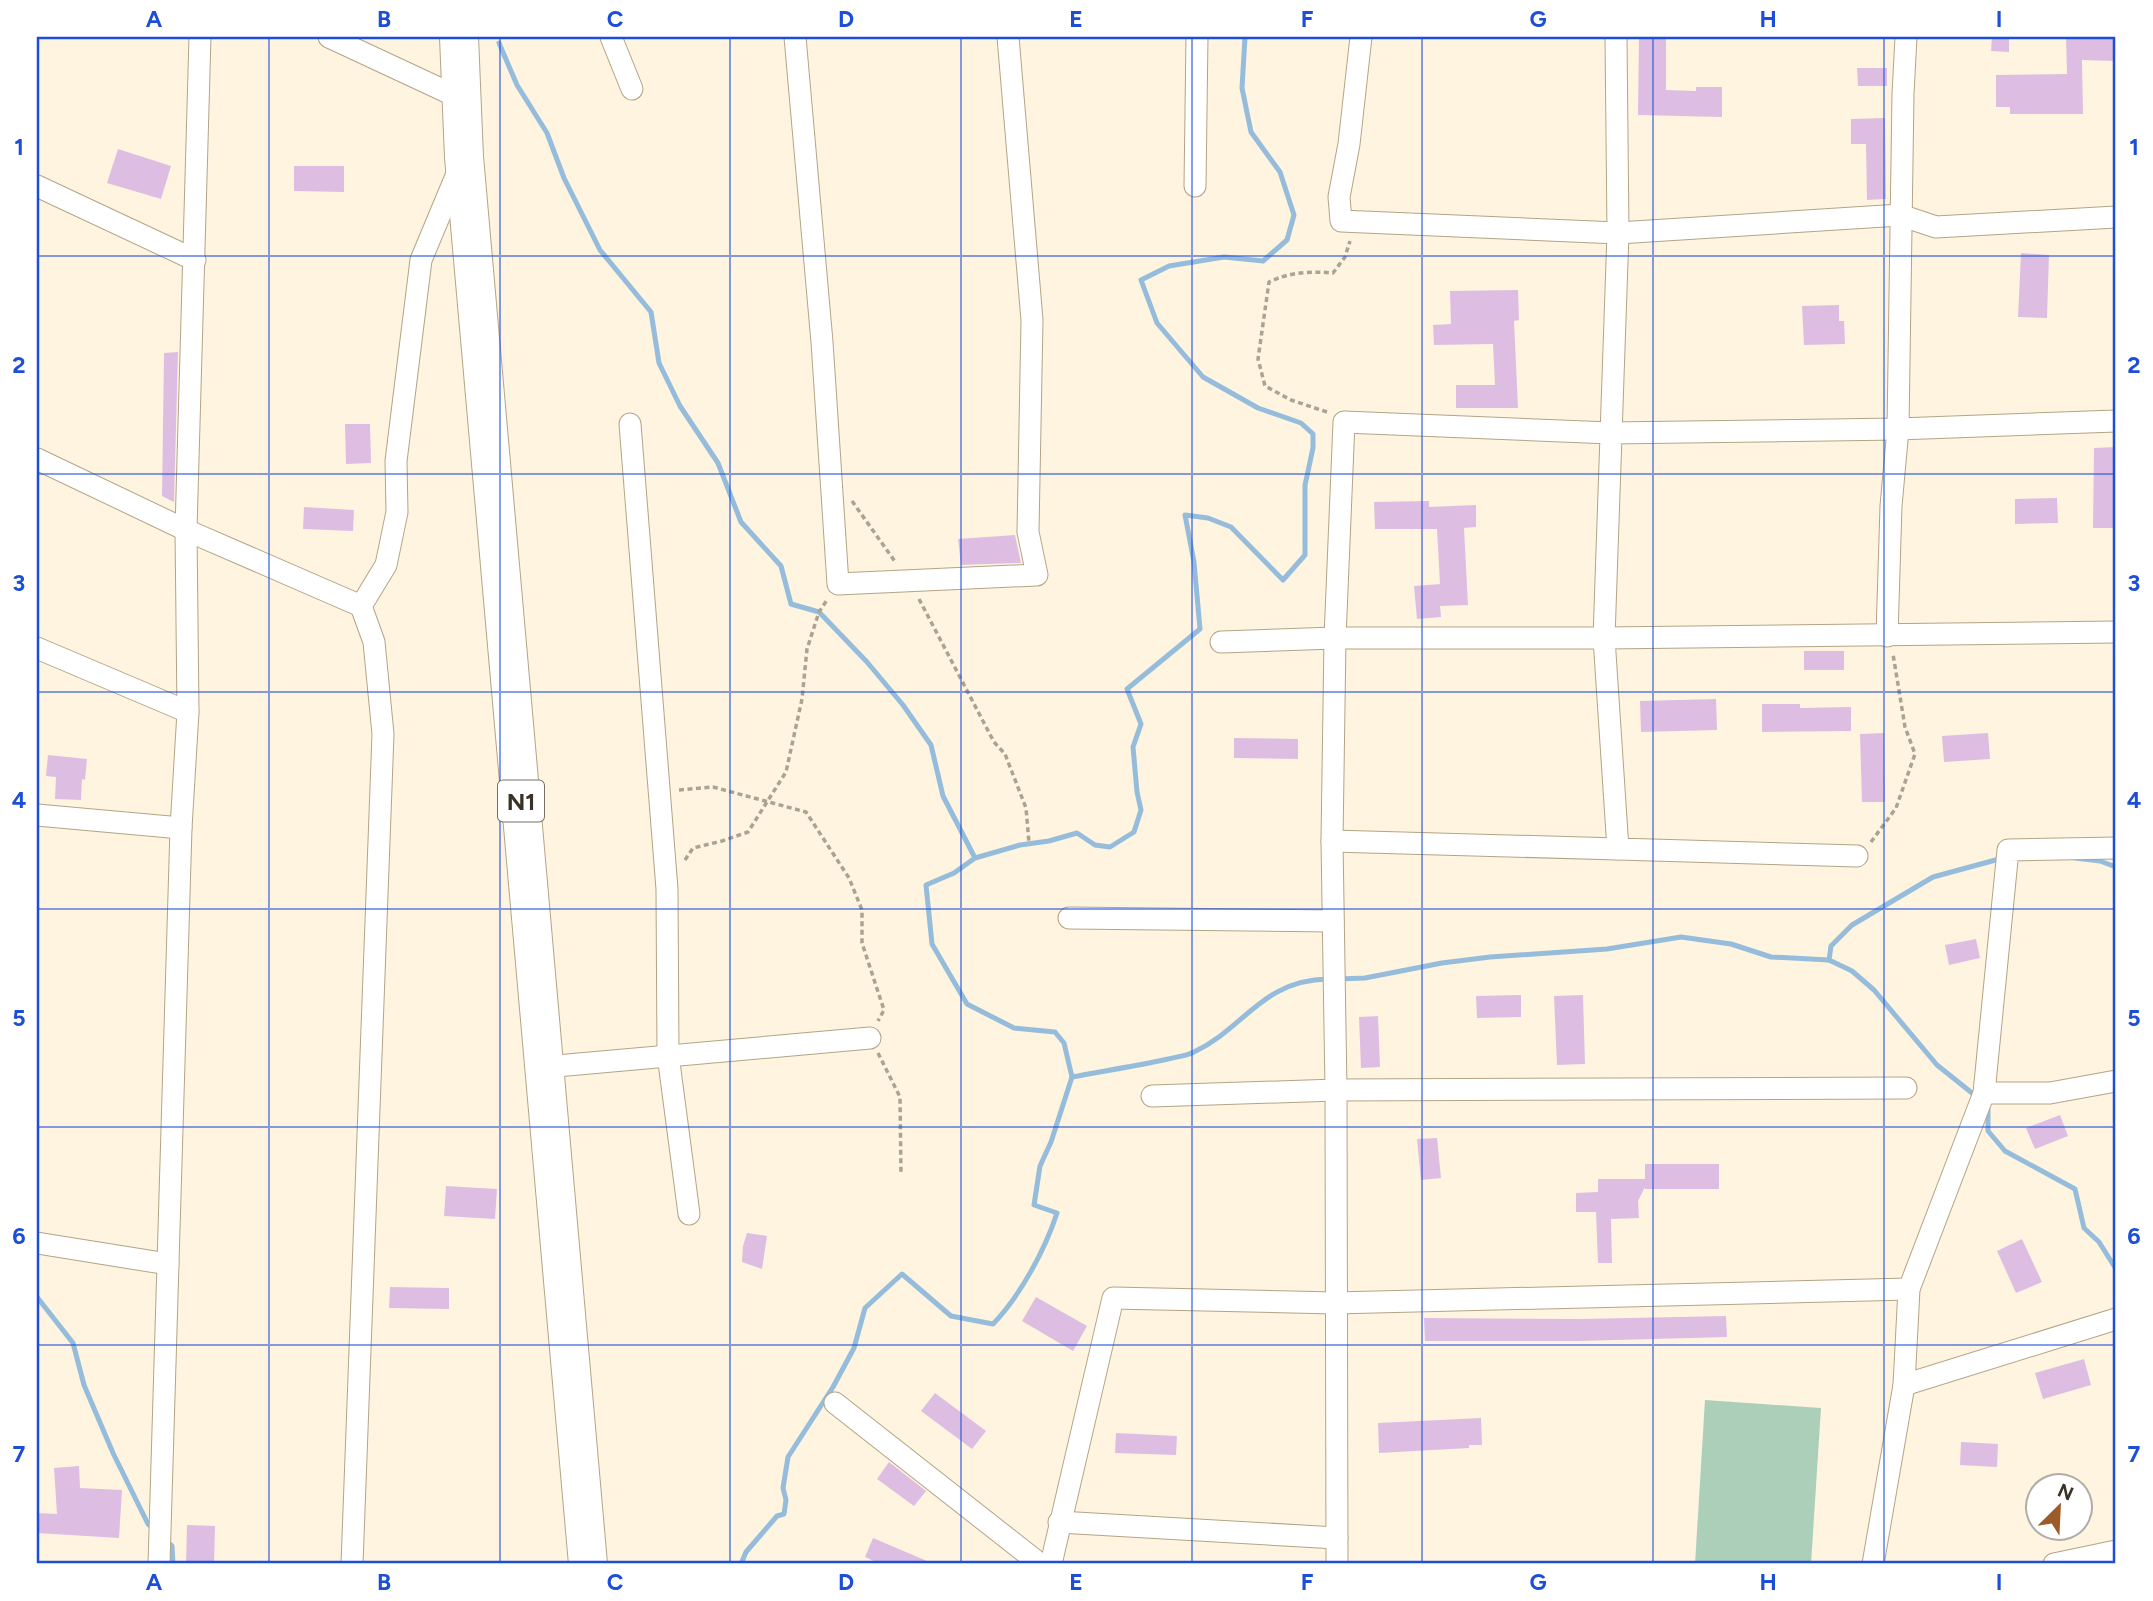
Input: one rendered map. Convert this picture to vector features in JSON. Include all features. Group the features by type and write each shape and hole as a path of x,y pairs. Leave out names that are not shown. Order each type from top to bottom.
{"highway":[{"name":"N1","path":"459,37 464,157 588,1564"}],"street":[{"path":"159,1554 181,828 188,712 186,530 200,37"},
{"path":"329,37 463,99"},
{"path":"611,37 632,89"},
{"path":"795,37 822,342 838,584 1037,575 1028,532 1032,320 1008,37"},
{"path":"1195,186 1197,37"},
{"path":"1361,37 1349,144 1339,197 1341,221 1618,233 1900,215 1936,227 2116,217"},
{"path":"1616,37 1618,233 1604,638 1618,849"},
{"path":"1887,636 1891,506 1898,429 1900,215 1906,37"},
{"path":"361,606 386,565 397,512 396,461 421,260 464,157"},
{"path":"37,186 195,260"},
{"path":"1337,1564 1336,1090 1332,841 1335,638 1344,422 1610,433 1898,429 2116,421"},
{"path":"630,424 667,889 668,1055 689,1214"},
{"path":"37,459 186,530 361,606 374,642 383,734 352,1564"},
{"path":"1221,642 1335,638 1887,636 2116,632"},
{"path":"37,648 188,712"},
{"path":"37,815 181,828"},
{"path":"1332,841 1857,856"},
{"path":"1873,1564 1904,1385 1909,1289 1984,1093 2008,850 2116,848"},
{"path":"1069,918 1333,921"},
{"path":"545,1067 870,1038"},
{"path":"1984,1093 2050,1093 2116,1081"},
{"path":"1152,1096 1336,1090 1906,1088"},
{"path":"37,1243 168,1264"},
{"path":"1051,1564 1113,1298 1335,1303 1909,1289"},
{"path":"1904,1385 2116,1320"},
{"path":"835,1403 1040,1564"},
{"path":"1059,1522 1337,1538"},
{"path":"2054,1564 2116,1551"}],"path":[{"path":"1341,221 1352,237 1345,257 1333,273 1313,271 1283,276 1269,282 1258,359 1265,386 1291,400 1320,408 1344,422"},
{"path":"831,470 908,581 994,742 1005,754 1026,808 1029,843"},
{"path":"667,889 693,848 748,832 786,772 793,750 802,699 807,649 819,612 838,584"},
{"path":"1857,856 1878,834 1896,808 1915,754 1905,727 1896,660 1887,636"},
{"path":"659,790 690,791 713,787 806,812 849,878 862,910 862,943 884,1010 870,1038 900,1097 901,1175"}],"green space":[{"path":"1705,1400 1821,1408 1811,1564 1695,1564"}],"building":[{"path":"1666,37 1666,90 1696,91 1696,87 1722,87 1722,117 1638,115 1639,38"},
{"path":"1992,37 2009,37 2009,52 1991,51"},
{"path":"2066,37 2116,38 2116,61 2082,60 2083,114 2010,114 2010,107 1996,107 1996,75 2067,74"},
{"path":"1857,68 1887,68 1887,86 1858,86"},
{"path":"1885,118 1886,199 1867,200 1866,144 1851,144 1851,119"},
{"path":"118,149 171,166 161,199 107,183"},
{"path":"294,166 344,166 344,192 294,191"},
{"path":"2021,253 2049,255 2047,318 2018,317"},
{"path":"1518,290 1519,320 1514,321 1518,408 1456,408 1456,385 1495,385 1493,344 1434,345 1433,325 1451,324 1450,291"},
{"path":"1839,305 1839,321 1844,321 1845,344 1804,345 1802,306"},
{"path":"178,352 174,502 162,496 164,353"},
{"path":"345,424 370,424 371,463 346,464"},
{"path":"2116,447 2116,528 2093,528 2094,448"},
{"path":"2057,498 2058,523 2015,524 2015,499"},
{"path":"1429,501 1429,507 1476,505 1476,527 1464,528 1468,605 1440,606 1441,617 1417,619 1414,586 1440,584 1437,529 1375,529 1374,502"},
{"path":"304,507 354,510 353,531 303,529"},
{"path":"1015,535 1021,563 961,565 958,539"},
{"path":"1804,651 1844,651 1844,670 1804,670"},
{"path":"1716,699 1717,730 1641,732 1640,701"},
{"path":"1762,704 1800,704 1800,708 1851,707 1851,731 1762,732"},
{"path":"1884,733 1885,802 1862,802 1860,734"},
{"path":"1988,733 1990,759 1944,762 1942,736"},
{"path":"1234,738 1298,739 1298,759 1234,758"},
{"path":"48,755 87,759 81,800 55,799 56,777 46,776"},
{"path":"1976,939 1980,958 1949,965 1945,945"},
{"path":"1521,995 1521,1017 1477,1018 1476,996"},
{"path":"1583,995 1585,1064 1557,1065 1554,996"},
{"path":"1378,1016 1380,1067 1361,1068 1359,1017"},
{"path":"2060,1115 2068,1136 2035,1149 2026,1128"},
{"path":"1437,1138 1441,1178 1421,1180 1417,1139"},
{"path":"1645,1164 1719,1164 1719,1189 1645,1187 1638,1201 1639,1218 1611,1219 1612,1263 1598,1263 1596,1212 1576,1212 1576,1193 1598,1192 1598,1179 1645,1179"},
{"path":"446,1186 497,1189 495,1219 444,1216"},
{"path":"747,1233 767,1236 762,1269 742,1262"},
{"path":"2022,1239 2042,1282 2016,1293 1997,1251"},
{"path":"390,1287 449,1288 449,1309 389,1308"},
{"path":"1036,1297 1087,1326 1073,1351 1022,1321"},
{"path":"1726,1316 1727,1337 1425,1341 1424,1318"},
{"path":"2084,1359 2091,1385 2043,1399 2035,1373"},
{"path":"935,1393 986,1431 972,1449 921,1411"},
{"path":"1481,1418 1482,1445 1379,1453 1378,1423"},
{"path":"1116,1433 1177,1436 1176,1455 1115,1453"},
{"path":"1961,1442 1998,1444 1997,1467 1960,1465"},
{"path":"889,1462 926,1491 914,1506 877,1479"},
{"path":"79,1466 80,1488 122,1490 119,1538 37,1533 37,1513 57,1514 54,1468"},
{"path":"187,1525 215,1526 214,1564 186,1564"},
{"path":"873,1538 934,1564 880,1564 865,1557"}],"waterway":[{"path":"741,1564 746,1552 777,1516 784,1514 786,1500 783,1488 788,1457 833,1387 854,1348 865,1308 902,1274 951,1316 993,1324 1031,1272 1057,1213 1034,1205 1040,1166 1051,1142 1072,1077 1064,1043 1055,1032 1014,1028 967,1004 932,944 926,885 954,873 975,858 1020,845 1077,833 1095,845 1110,847 1134,832 1141,810 1133,747 1141,724 1127,689 1200,629 1194,562 1185,515 1208,518 1231,527 1283,580 1305,555 1305,485 1313,448 1313,434 1301,423 1258,408 1203,377 1157,323 1141,280 1169,266 1224,257 1263,261 1287,240 1294,215 1280,172 1251,132 1242,88 1245,37"},
{"path":"499,43 517,85 547,133 564,178 600,250 651,312 659,363 680,406 718,463 741,522 781,566 791,604 819,612 867,662 903,705 931,745 943,796 975,858"},
{"path":"1829,960 1831,946 1852,925 1933,877 2003,858"},
{"path":"2075,858 2100,861 2116,867"},
{"path":"1338,979 1365,978 1490,957 1607,949 1681,937 1731,944 1771,957 1829,960 1852,971 1874,990 1937,1065 1977,1097"},
{"path":"1072,1077 1191,1053 1212,1042 1255,1007 1286,987 1305,981 1328,979"},
{"path":"1986,1107 1988,1131 2005,1151 2075,1189 2084,1228 2099,1242 2116,1269"},
{"path":"37,1297 73,1343 84,1385 113,1453 148,1524 153,1528"},
{"path":"165,1539 172,1546 173,1564"}]}
